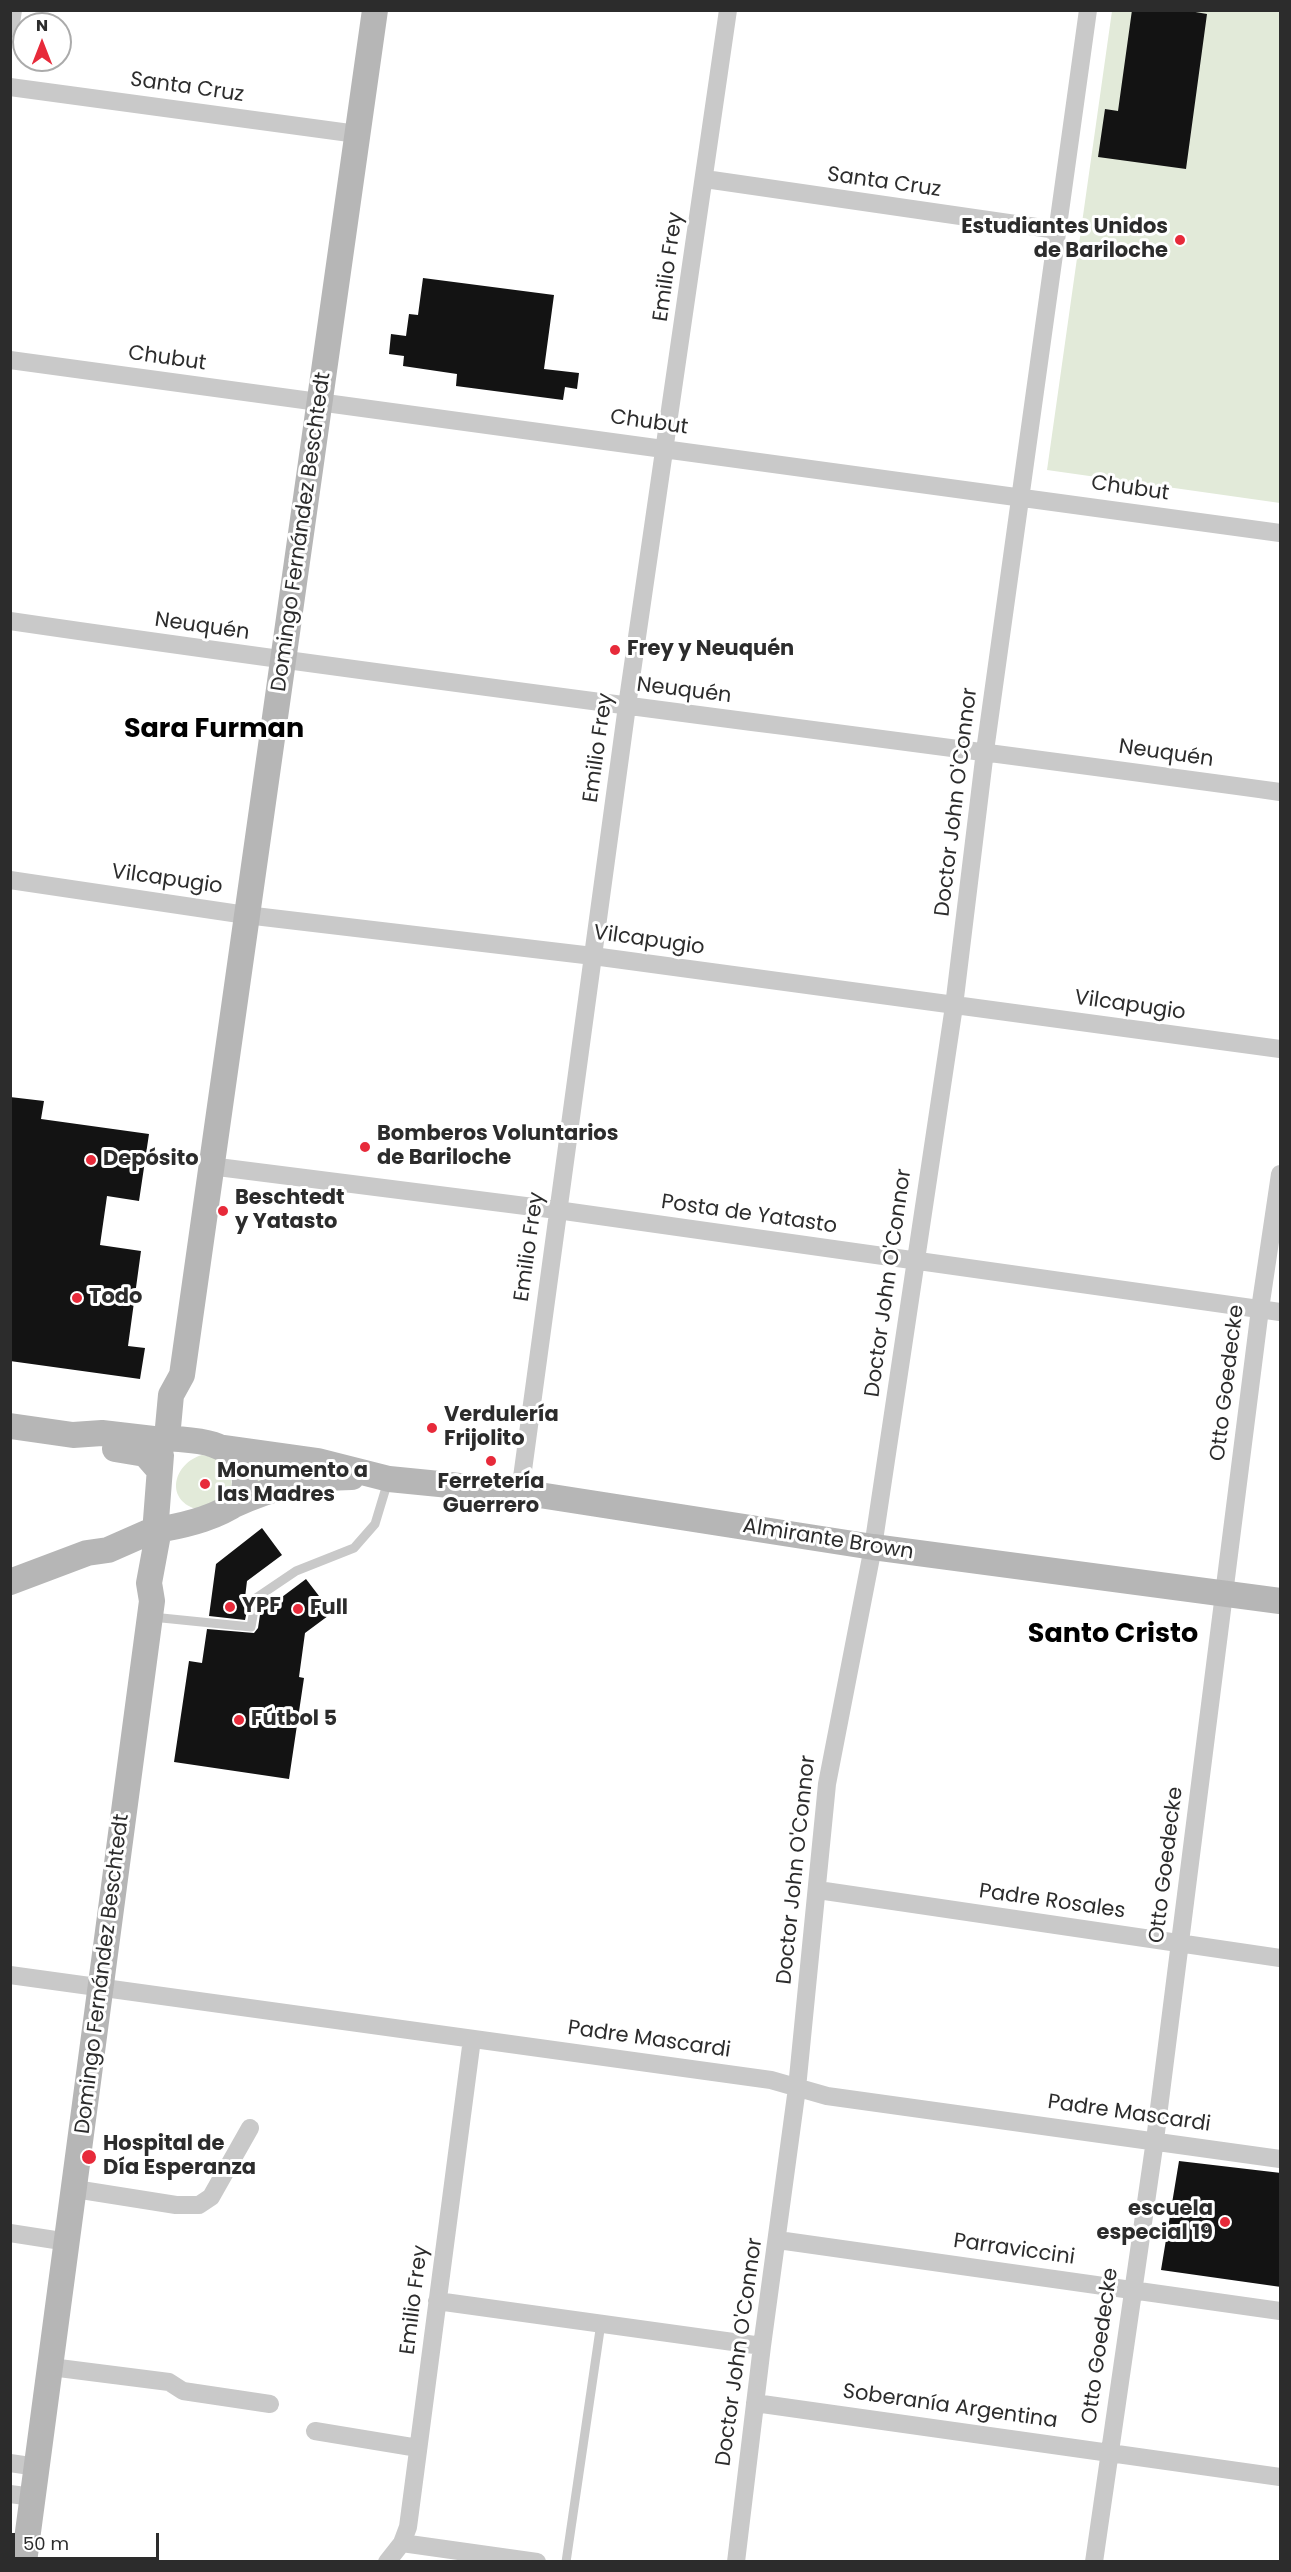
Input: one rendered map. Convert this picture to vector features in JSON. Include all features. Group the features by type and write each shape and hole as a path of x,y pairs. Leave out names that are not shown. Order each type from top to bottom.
{"street":[{"path":"10,29 13,10"},
{"name":"Domingo Fernández Beschtedt","path":"24,2562 22,2495 37,2467 68,2242 151,1609 149,1583 158,1523 159,1470 171,1395 182,1375 246,915 285,661 375,10"},
{"name":"Emilio Frey","path":"520,1492 627,706 728,10"},
{"name":"Doctor John O'Connor","path":"736,2562 797,2088 818,1890 826,1784 873,1548 954,1006 1020,497 1088,10"},
{"name":"Santa Cruz","path":"10,87 357,134"},
{"name":"Santa Cruz","path":"705,179 1057,230"},
{"name":"Chubut","path":"10,360 1281,533"},
{"name":"Neuquén","path":"10,621 285,661 1281,792"},
{"name":"Vilcapugio","path":"10,879 246,915 593,956 1281,1049"},
{"name":"Posta de Yatasto","path":"210,1166 557,1210 1281,1312"},
{"name":"Otto Goedecke","path":"1094,2562 1155,2140 1260,1309 1281,1174"},
{"name":"Domingo Fernández Beschtedt","path":"182,1375 188,1396 187,1418 193,1432 237,1460 245,1478 243,1494 234,1505"},
{"path":"10,1426 73,1434 102,1432 165,1439"},
{"path":"73,1434 100,1447 145,1455 159,1470"},
{"name":"Almirante Brown","path":"165,1439 318,1461 382,1478"},
{"name":"Almirante Brown","path":"196,1522 262,1493 309,1480 330,1477 382,1478 520,1492 873,1548 1281,1601"},
{"path":"10,1582 87,1553 105,1540 145,1523 196,1522"},
{"name":"Domingo Fernández Beschtedt","path":"151,1609 162,1583 169,1549 183,1532 196,1522"},
{"name":"Padre Rosales","path":"818,1890 1281,1958"},
{"name":"Padre Mascardi","path":"10,1975 771,2080 827,2096 1281,2159"},
{"name":"Emilio Frey","path":"387,2562 402,2543 408,2527 472,2039"},
{"path":"75,2189 176,2205 199,2205 212,2197 250,2128"},
{"path":"10,2233 68,2242"},
{"name":"Parraviccini","path":"778,2240 1281,2311"},
{"path":"437,2301 762,2346"},
{"path":"51,2367 169,2382 183,2391 270,2404"},
{"name":"Soberanía Argentina","path":"755,2403 1281,2477"},
{"path":"315,2431 418,2448"},
{"path":"10,2463 37,2467"},
{"path":"402,2543 537,2562"}],"lane":[{"path":"151,1609 251,1627 256,1598 296,1571 354,1548 364,1539 375,1524 382,1478"},
{"path":"567,2562 601,2323"}],"green space":[{"name":"Estudiantes Unidos de Bariloche","path":"1112,11 1280,11 1280,503 1047,470"},
{"path":"202,1455 210,1456 223,1463 230,1474 231,1487 230,1495 196,1509 186,1504 180,1497 176,1490 176,1481 185,1465"},
{"path":"252,1461 307,1470 256,1488"}],"building":[{"path":"1132,10 1184,10 1207,14 1186,169 1098,157 1105,109 1118,111"},
{"path":"423,278 554,295 544,369 579,373 577,389 565,387 563,400 456,386 457,374 403,366 404,356 389,354 391,334 406,336 409,314 418,315"},
{"name":"Todo","path":"10,1097 44,1101 41,1119 149,1134 139,1201 107,1196 100,1245 141,1251 128,1346 145,1348 140,1379 10,1361"},
{"path":"262,1528 282,1555 247,1581 244,1606 248,1606 245,1620 209,1616 216,1564"},
{"name":"Fútbol 5","path":"306,1579 332,1613 305,1633 299,1677 304,1678 289,1779 174,1762 189,1661 202,1663 207,1629 254,1633 258,1628 261,1608 266,1609"},
{"name":"escuela especial 19","path":"1179,2161 1281,2173 1281,2287 1161,2270"}],"place":[{"name":"Estudiantes Unidos de Bariloche","path":"1180,240"},
{"name":"Frey y Neuquén","path":"615,650"},
{"name":"Bomberos Voluntarios de Bariloche","path":"365,1147"},
{"name":"Depósito","path":"91,1160"},
{"name":"Beschtedt y Yatasto","path":"223,1211"},
{"name":"Todo","path":"77,1298"},
{"name":"Verdulería Frijolito","path":"432,1428"},
{"name":"Ferretería Guerrero","path":"491,1461"},
{"name":"Monumento a las Madres","path":"205,1484"},
{"name":"YPF","path":"230,1607"},
{"name":"Full","path":"298,1609"},
{"name":"Fútbol 5","path":"239,1720"},
{"name":"Hospital de Día Esperanza","path":"89,2157"},
{"name":"escuela especial 19","path":"1225,2222"}],"district":[{"name":"Sara Furman","path":"214,730"},
{"name":"Santo Cristo","path":"1113,1635"}]}
